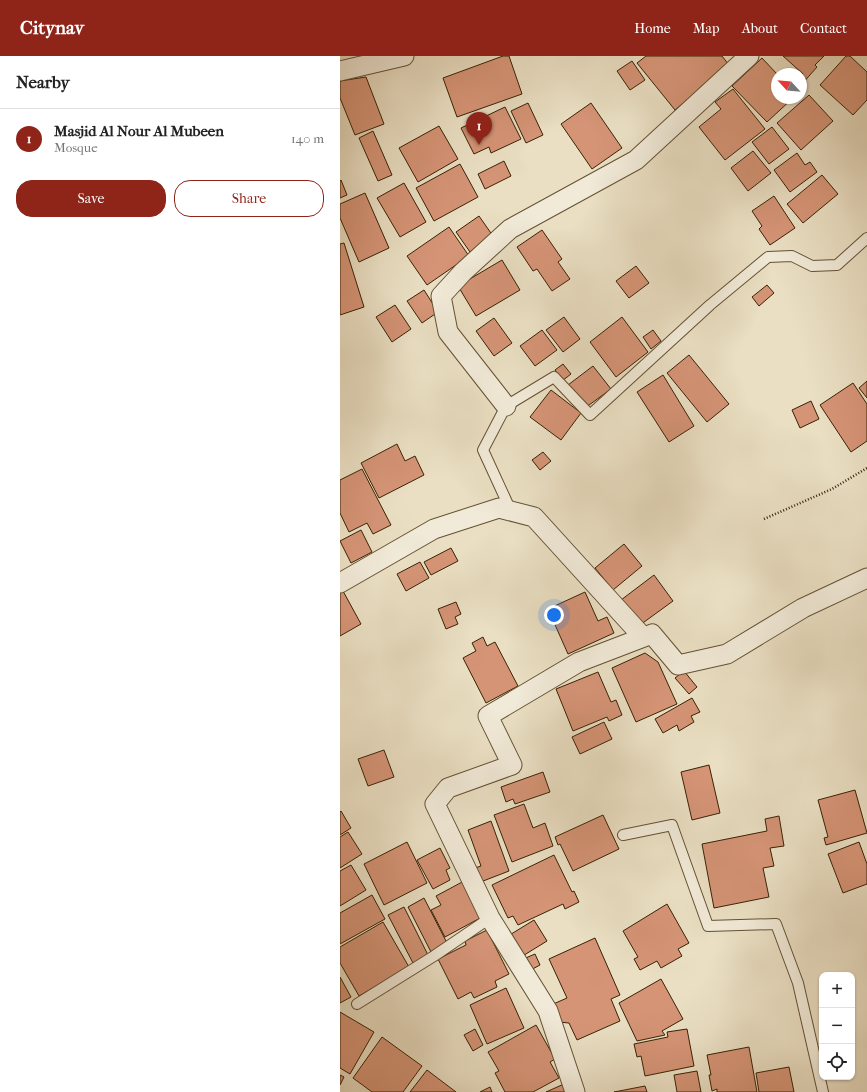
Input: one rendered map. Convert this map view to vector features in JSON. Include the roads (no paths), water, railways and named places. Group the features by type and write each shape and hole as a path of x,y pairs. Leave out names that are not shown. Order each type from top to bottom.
{"street":[{"path":"340,71 404,56"},
{"path":"506,406 448,332 441,296 462,272 510,229 636,160 749,56"},
{"path":"340,583 434,528 499,508 534,517 643,638"},
{"path":"575,1092 548,1011 490,918 435,804 448,788 512,765 488,716 579,662 652,634 678,666 727,654 803,608 867,578"}],"lane":[{"path":"511,511 483,450 506,406 554,377 590,415 710,305 768,257 792,256 812,266 836,265 867,238"},
{"path":"623,835 672,825 708,926 776,924 798,983 822,1092"},
{"path":"357,1004 434,956 490,918"}],"place":[{"name":"Masjid Al Nour Al Mubeen","path":"479,145"}]}
